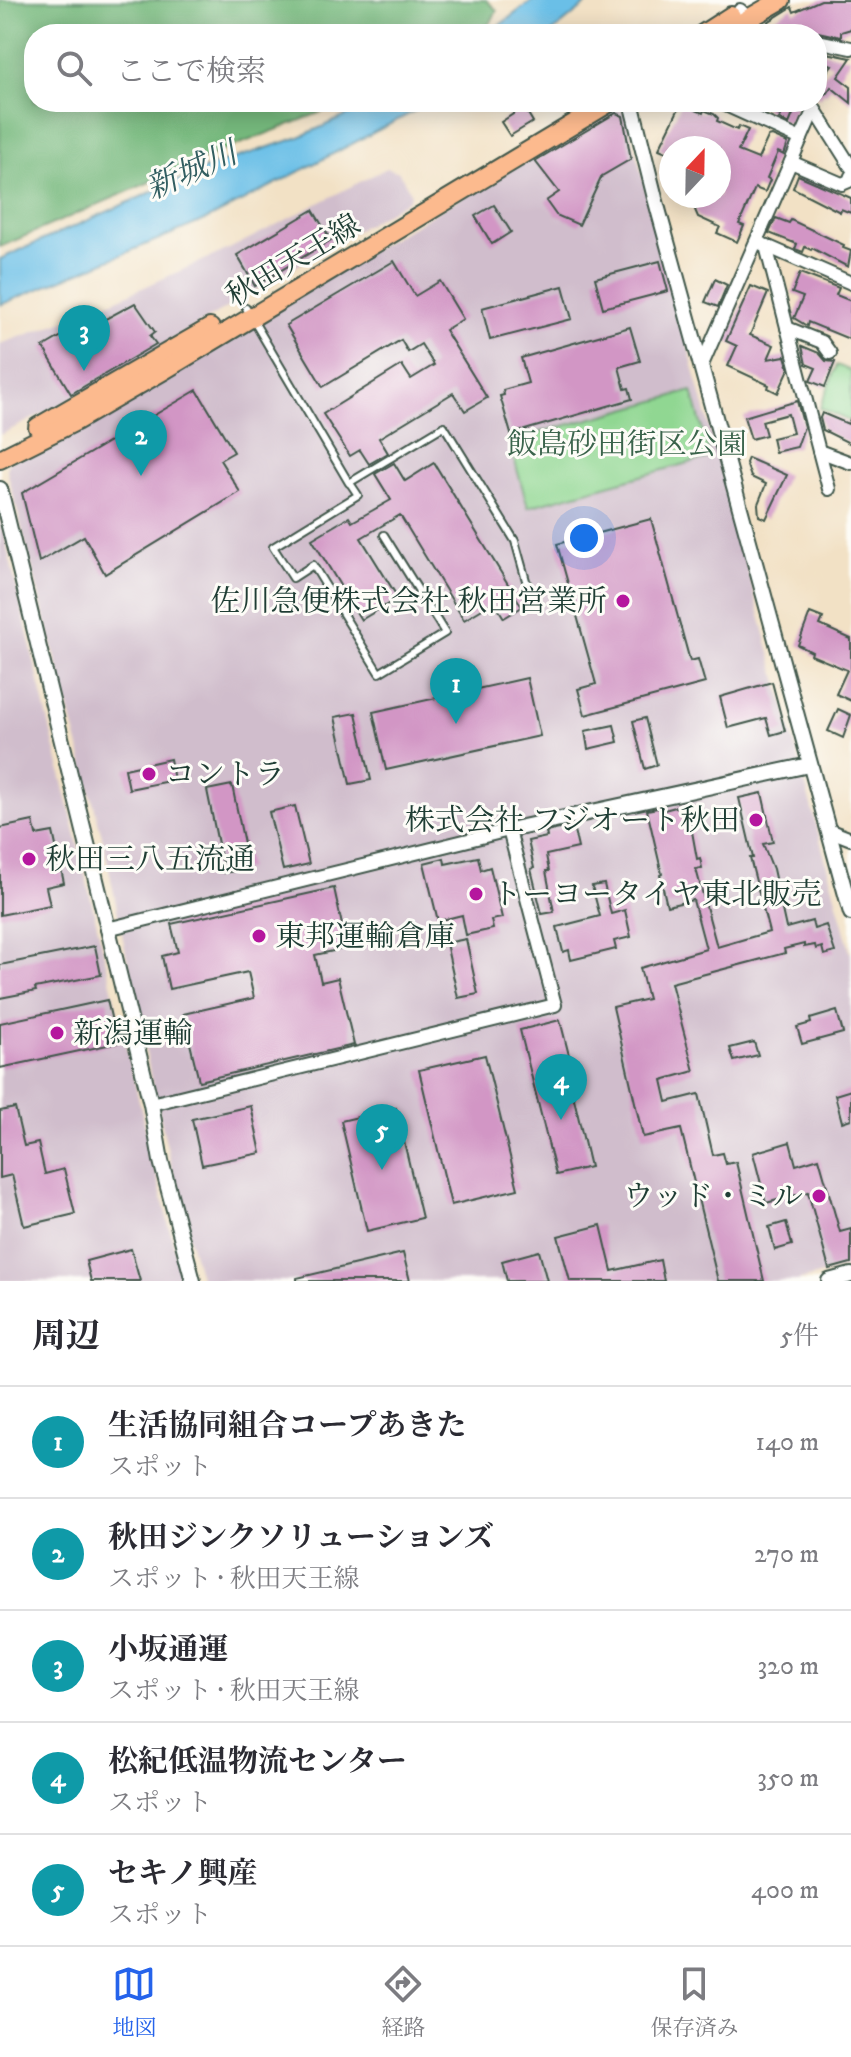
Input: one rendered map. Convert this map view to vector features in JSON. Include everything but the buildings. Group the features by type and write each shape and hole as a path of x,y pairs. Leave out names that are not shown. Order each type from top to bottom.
{"main road":[{"path":"733,24 758,0"},
{"path":"724,24 781,0"},
{"name":"秋田天王線","path":"0,459 76,421 572,112"},
{"name":"秋田天王線","path":"0,447 249,313 593,112"}],"street":[{"path":"744,14 754,24"},
{"path":"827,43 851,48"},
{"path":"634,112 851,913"},
{"path":"741,112 801,139"},
{"path":"701,367 761,243 810,112"},
{"path":"816,112 851,167"},
{"path":"791,162 842,184 849,181 851,176"},
{"path":"761,243 851,283"},
{"path":"761,243 787,328 829,489"},
{"path":"787,328 822,342 830,353"},
{"path":"819,451 851,463"},
{"path":"0,489 151,1104 161,1161 193,1281"},
{"path":"107,929 509,830 809,765"},
{"path":"151,1104 555,1005 509,830"},
{"path":"828,830 851,839"},
{"path":"829,1281 851,1275"}],"lane":[{"path":"249,313 358,495 273,547 293,578 313,565 379,673 445,633 384,535"},
{"path":"350,483 444,426 515,541 532,602"}],"shaded area":[{"path":"608,112 625,112 851,955 851,1266 797,1281 201,1281 149,1068 104,844 7,471 8,463"},
{"path":"387,168 399,172 411,193 408,200 78,396 0,435 0,344 82,315 229,249"},
{"path":"0,518 182,1281 0,1281"}],"green space":[{"path":"0,0 486,0 497,10 488,24 24,24 24,112 322,112 212,155 0,247"},
{"path":"837,365 851,371 851,422 820,408"},
{"name":"飯島砂田街区公園","path":"692,391 710,457 528,507 509,441"}],"water":[{"path":"533,0 592,0 562,24 501,24"},
{"path":"355,112 413,112 210,218 0,305 0,259 211,166 297,138"}],"place":[{"name":"小坂通運","path":"84,371"},
{"name":"秋田ジンクソリューションズ","path":"141,476"},
{"name":"佐川急便株式会社 秋田営業所","path":"623,601"},
{"name":"生活協同組合コープあきた","path":"456,724"},
{"name":"コントラ","path":"149,774"},
{"name":"株式会社 フジオート秋田","path":"756,820"},
{"name":"秋田三八五流通","path":"29,859"},
{"name":"トーヨータイヤ東北販売","path":"476,894"},
{"name":"東邦運輸倉庫","path":"259,936"},
{"name":"新潟運輸","path":"57,1033"},
{"name":"松紀低温物流センター","path":"561,1120"},
{"name":"セキノ興産","path":"382,1170"},
{"name":"ウッド・ミル","path":"819,1196"}],"water label":[{"name":"新城川","path":"191,170"}]}
